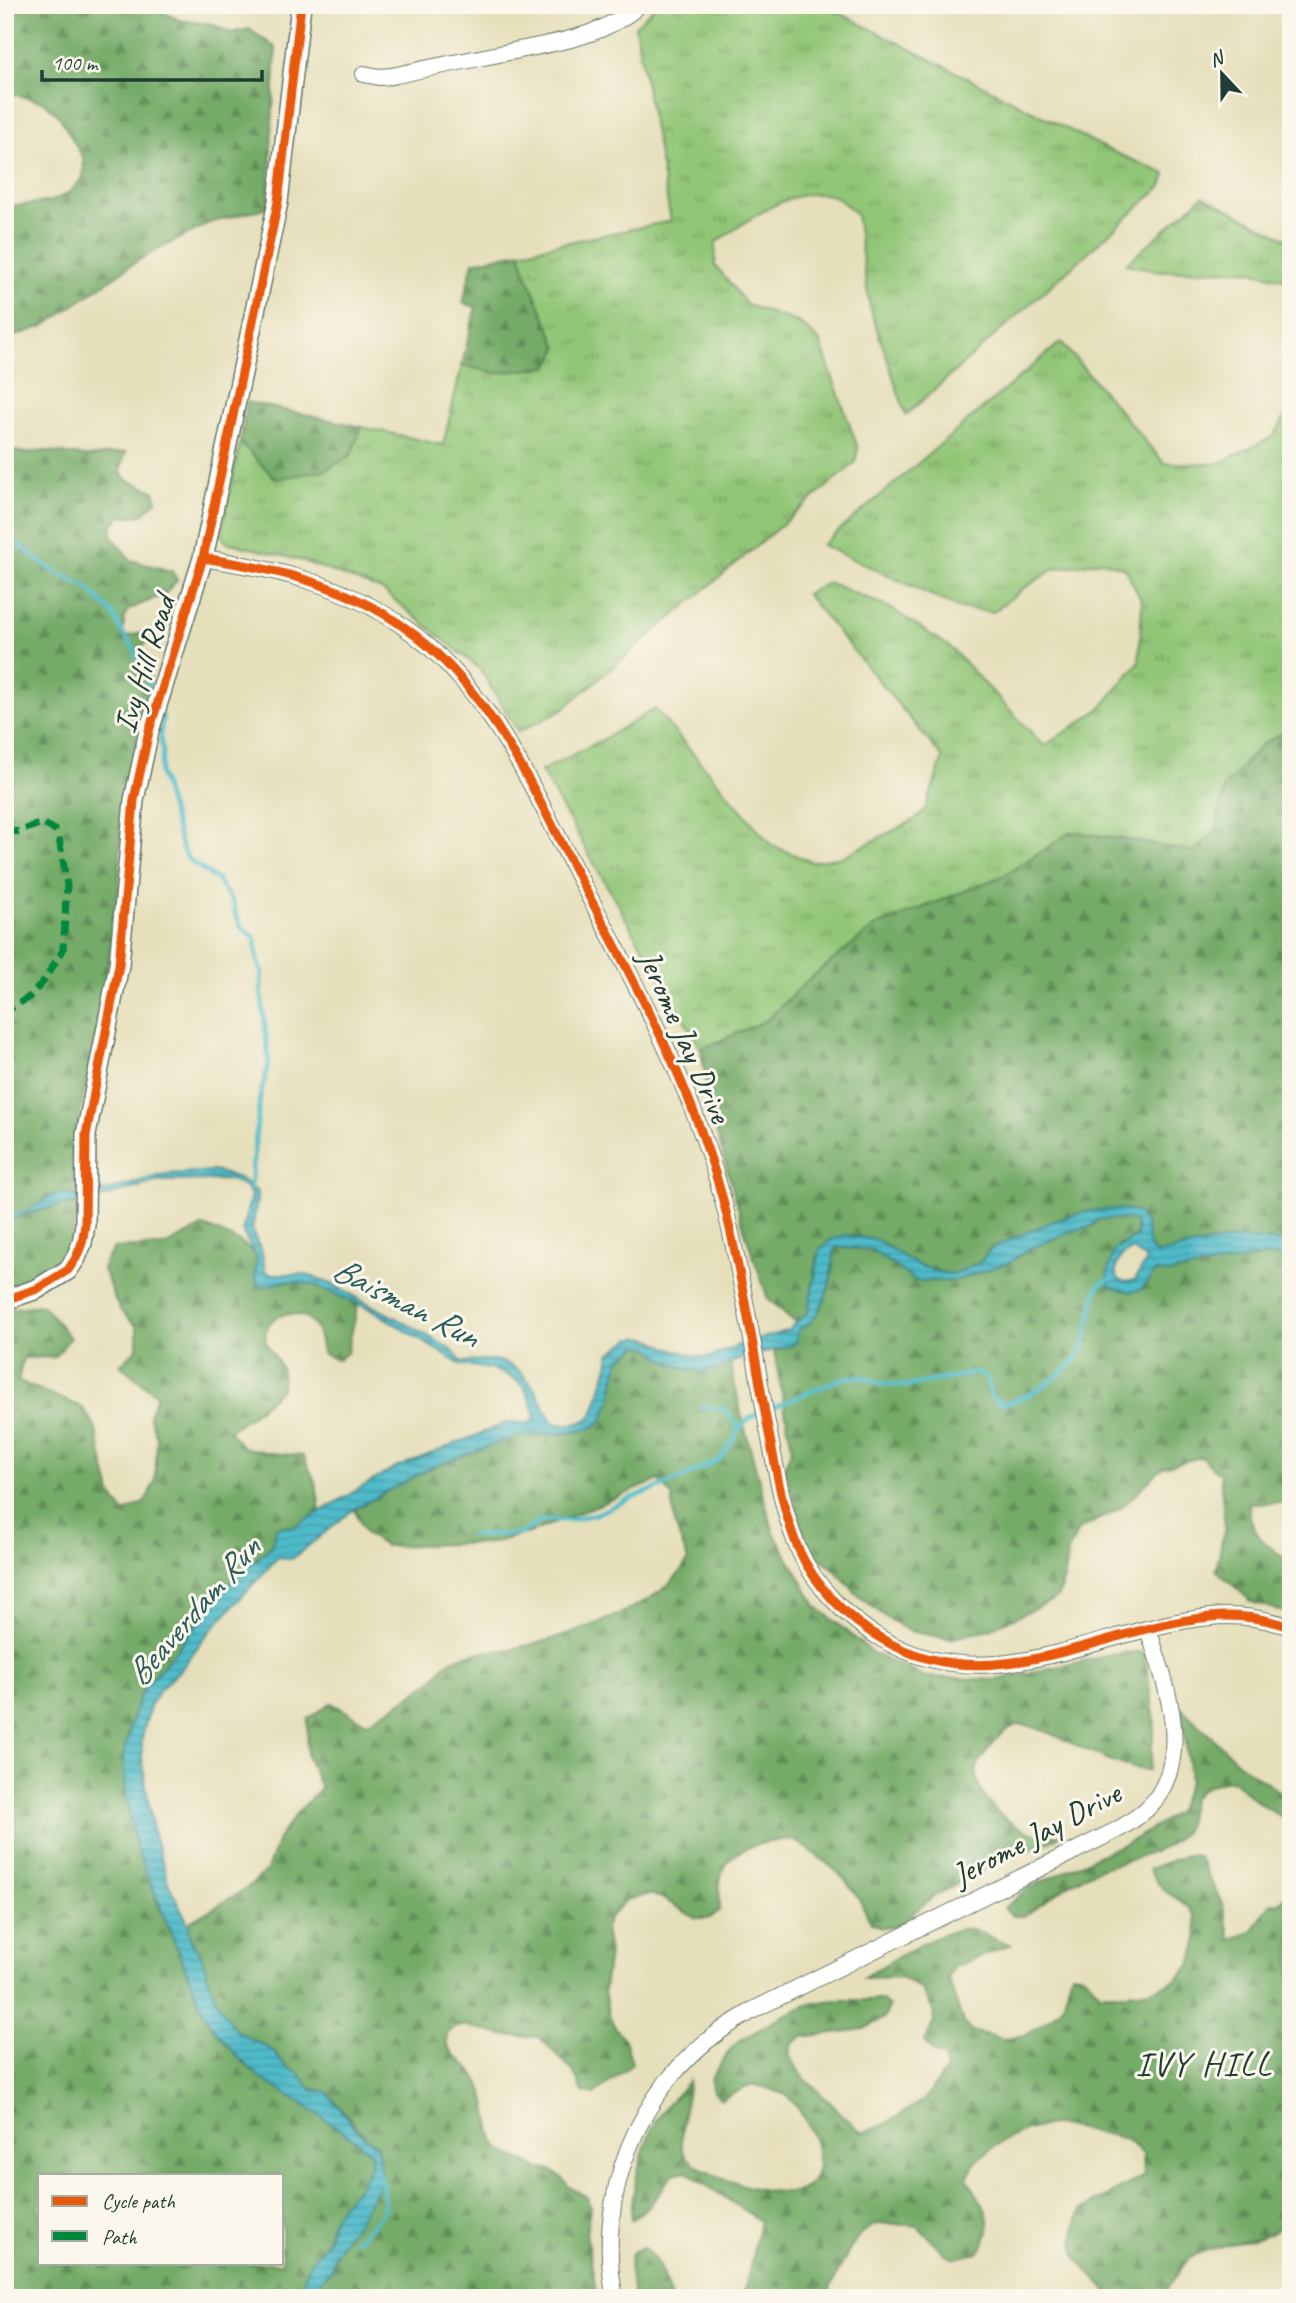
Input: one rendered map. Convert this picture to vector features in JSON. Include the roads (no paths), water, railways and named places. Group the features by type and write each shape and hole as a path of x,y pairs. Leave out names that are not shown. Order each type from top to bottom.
{"street":[{"name":"Ivy Hill Road","path":"5,1300 37,1289 68,1270 82,1243 86,1135 119,965 134,800 149,731 203,558 278,202 301,5"},
{"path":"365,74 392,76 561,41 592,33 616,22 639,5"},
{"name":"Jerome Jay Drive","path":"203,558 300,576 371,606 405,627 438,654 466,684 489,715 533,790 646,1002 697,1118 727,1214 772,1447 790,1524 799,1551 835,1601 861,1626 884,1641 915,1654 946,1662 975,1665 1006,1665 1035,1660 1148,1629 1163,1674 1174,1737 1172,1760 1155,1800 1139,1816 1117,1830 755,2009 721,2030 691,2056 643,2115 625,2156 611,2206 609,2252 615,2298"},
{"path":"1148,1629 1213,1617 1251,1618 1291,1626"}],"water":[{"name":"Beaverdam Run","path":"212,1171 247,1183 258,1193 252,1231 262,1253 265,1270 269,1274 304,1274 326,1281 413,1327 451,1350 462,1362 491,1360 513,1367 529,1382 552,1422 562,1425 580,1423 590,1417 598,1401 610,1354 630,1339 651,1339 670,1349 710,1357 790,1330 808,1312 820,1249 831,1240 845,1235 876,1240 916,1264 952,1274 980,1263 997,1245 1068,1216 1098,1210 1125,1209 1138,1214 1146,1225 1149,1245 1156,1254 1239,1239 1291,1242 1291,1257 1265,1256 1169,1273 1155,1272 1142,1289 1131,1292 1110,1286 1107,1275 1114,1250 1137,1236 1136,1224 1130,1219 1099,1219 1092,1226 1072,1231 1027,1250 1010,1262 957,1280 916,1281 872,1250 837,1247 824,1302 814,1319 798,1330 796,1343 793,1345 701,1372 678,1366 663,1359 648,1347 638,1346 619,1360 610,1403 602,1421 594,1427 571,1433 517,1436 434,1466 354,1509 292,1559 278,1557 204,1638 183,1667 160,1689 151,1703 142,1737 142,1758 153,1831 169,1885 188,1923 192,1943 200,1952 215,1998 236,2031 273,2051 285,2066 299,2074 312,2090 327,2092 356,2129 377,2145 381,2170 379,2186 335,2252 332,2269 322,2278 312,2298 297,2298 310,2263 327,2242 331,2223 343,2203 361,2184 371,2166 372,2154 294,2098 262,2079 238,2057 208,2021 133,1835 123,1757 132,1720 146,1685 231,1582 271,1547 277,1527 294,1527 393,1469 507,1423 530,1423 535,1414 524,1388 512,1377 495,1370 461,1365 374,1311 315,1285 285,1281 267,1286 258,1285 255,1276 257,1257 242,1231 251,1195 245,1186 231,1180 159,1181 5,1221 5,1213 25,1212 53,1195 99,1193 165,1174","holes":["1133,1250 1147,1260 1135,1280 1126,1282 1117,1276 1117,1264 1126,1253"]}],"waterway":[{"path":"5,535 52,570 86,586 113,614 135,650 141,673 150,685"},
{"path":"163,716 160,773 182,848 189,860 217,880 233,903 241,926 255,938 257,958 262,971 261,990 269,1063 260,1097 250,1188"},
{"path":"471,1536 520,1534 542,1520 569,1520 596,1514 674,1482 719,1460 739,1428 751,1417 840,1379 860,1376 883,1384 906,1386 976,1373 987,1378 995,1400 1005,1403 1015,1400 1052,1380 1077,1358 1087,1334 1097,1289 1100,1284 1111,1279"},
{"path":"701,1407 724,1409 739,1428"},
{"name":"Beaverdam Run","path":"355,2240 377,2220 384,2206 385,2198 379,2177"}],"district":[{"name":"IVY HILL","path":"1204,2063"}],"water label":[{"name":"Baisman Run","path":"406,1302"}]}
